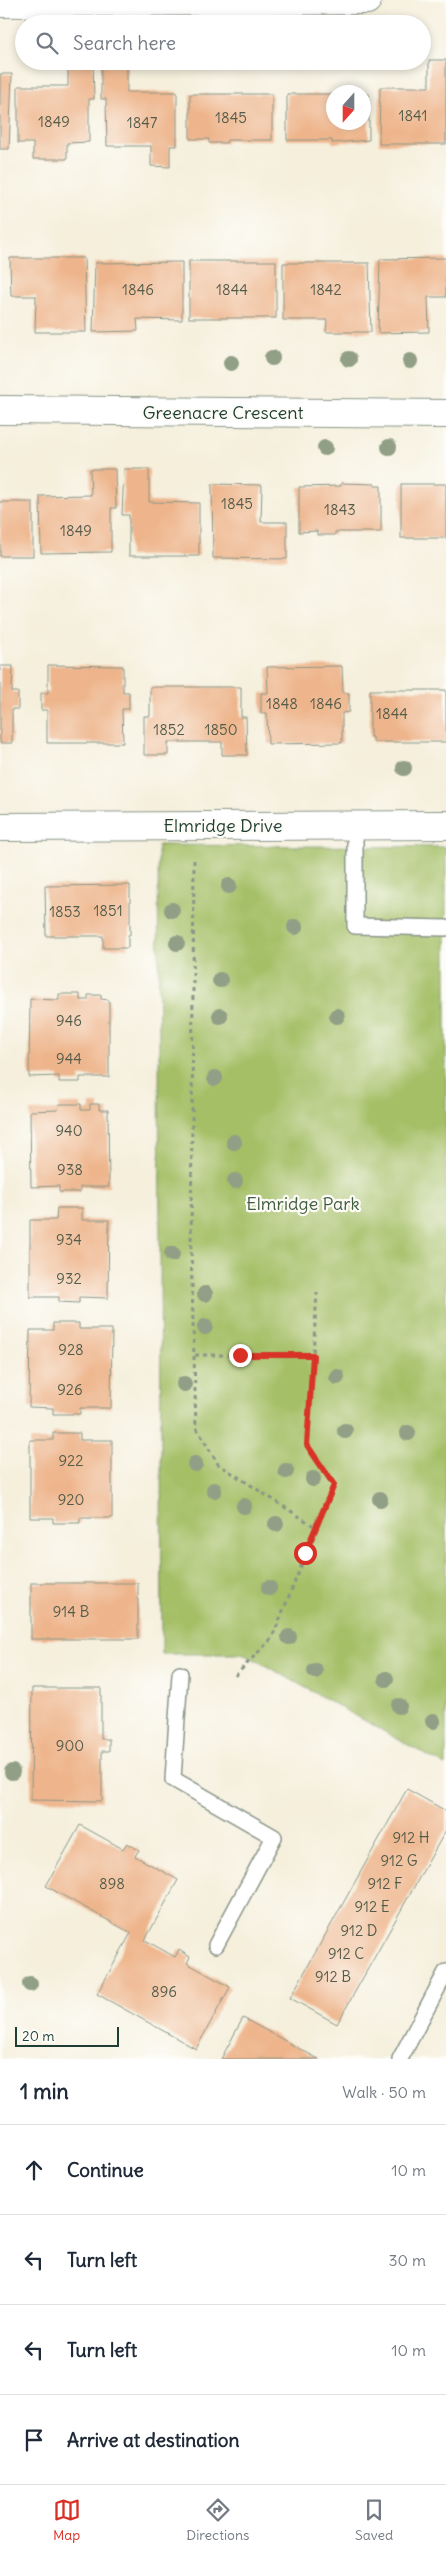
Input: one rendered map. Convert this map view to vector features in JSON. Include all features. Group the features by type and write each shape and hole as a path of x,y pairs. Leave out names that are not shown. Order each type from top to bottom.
{"street":[{"path":"0,3 367,0"},
{"name":"Greenacre Crescent","path":"0,410 446,414"},
{"name":"Elmridge Drive","path":"0,827 446,824"}],"lane":[{"path":"355,824 355,926 446,928"},
{"path":"180,1674 172,1779 274,1837 216,1945"},
{"path":"400,2059 446,1972"}],"path":[{"path":"194,860 191,1250 196,1427 218,1464 317,1528"},
{"path":"235,1676 272,1638 334,1485 307,1445 317,1294"},
{"path":"195,1356 313,1355"}],"green space":[{"name":"Elmridge Park","path":"158,845 446,847 446,1766 245,1654 162,1654"}],"building":[{"path":"431,60 446,60 446,144 379,144 380,87 429,87"},
{"path":"68,70 93,70 94,99 89,99 89,142 67,143 67,159 33,159 33,143 18,143 18,86 68,86"},
{"path":"101,70 127,70 127,92 177,92 177,146 170,146 170,167 151,166 151,146 107,146 106,99 101,99"},
{"path":"0,74 12,74 9,149 0,149"},
{"path":"190,94 272,94 272,140 227,140 226,143 209,143 209,139 190,139"},
{"path":"287,94 326,94 326,130 369,130 369,140 332,143 332,140 287,140"},
{"path":"10,258 84,258 86,332 35,332 36,296 11,296"},
{"path":"446,258 446,297 428,297 429,332 378,333 380,259"},
{"path":"189,261 276,261 276,318 189,318"},
{"path":"182,262 182,320 137,319 138,331 93,332 95,263"},
{"path":"283,263 369,263 371,332 326,332 327,320 283,320"},
{"path":"90,469 115,469 116,508 111,508 111,552 41,553 40,496 91,495"},
{"path":"124,469 149,469 149,502 199,503 199,556 129,556 129,515 122,515"},
{"path":"341,483 375,484 375,486 381,486 381,532 335,532 335,535 317,535 317,531 299,532 299,487 341,486"},
{"path":"212,484 262,485 261,522 287,522 287,559 213,558"},
{"path":"401,484 446,484 446,538 401,538"},
{"path":"0,502 33,502 33,556 0,556"},
{"path":"48,665 123,666 123,692 129,692 129,709 122,709 123,743 47,743 47,710 41,710 41,693 48,693"},
{"path":"0,666 13,666 12,692 18,692 18,709 12,709 12,743 0,743"},
{"path":"342,666 343,693 349,693 349,712 342,713 342,743 268,744 267,713 261,713 261,693 268,693 267,667"},
{"path":"150,687 241,687 241,717 246,717 247,755 222,755 222,742 168,742 168,755 144,755 144,716 150,716"},
{"path":"370,690 446,690 446,742 373,742 373,737 370,737"},
{"path":"130,885 130,935 128,935 128,948 103,948 103,936 46,936 45,886"},
{"path":"59,994 80,994 80,1000 88,1000 88,995 101,995 101,999 109,1000 109,1077 80,1077 80,1082 59,1082 59,1076 29,1077 30,999 59,1000"},
{"path":"59,1104 81,1104 81,1110 90,1110 90,1104 99,1104 99,1110 108,1110 109,1187 80,1187 80,1192 59,1192 59,1186 31,1187 30,1111 58,1110"},
{"path":"57,1208 82,1208 82,1220 109,1220 108,1298 79,1297 79,1303 59,1302 59,1297 30,1297 30,1220 56,1220"},
{"path":"53,1323 79,1323 79,1329 112,1329 111,1408 80,1408 80,1414 53,1414 53,1408 29,1407 30,1330 53,1330"},
{"path":"53,1433 80,1433 80,1440 112,1440 112,1518 80,1518 80,1523 53,1523 53,1518 30,1518 30,1440 53,1440"},
{"path":"31,1583 138,1583 138,1639 31,1639"},
{"path":"32,1688 101,1688 101,1739 109,1739 109,1751 102,1751 102,1801 31,1800"},
{"path":"407,1789 446,1811 446,1830 337,2024 290,1998"},
{"path":"80,1825 123,1849 127,1843 139,1850 135,1856 178,1880 145,1940 175,1957 179,1950 190,1957 187,1963 230,1987 196,2049 97,1994 131,1933 46,1886"},
{"path":"243,2018 313,2056 319,2059 221,2059"}],"route":[{"path":"240,1355 313,1355 307,1445 334,1485 305,1553"}]}
